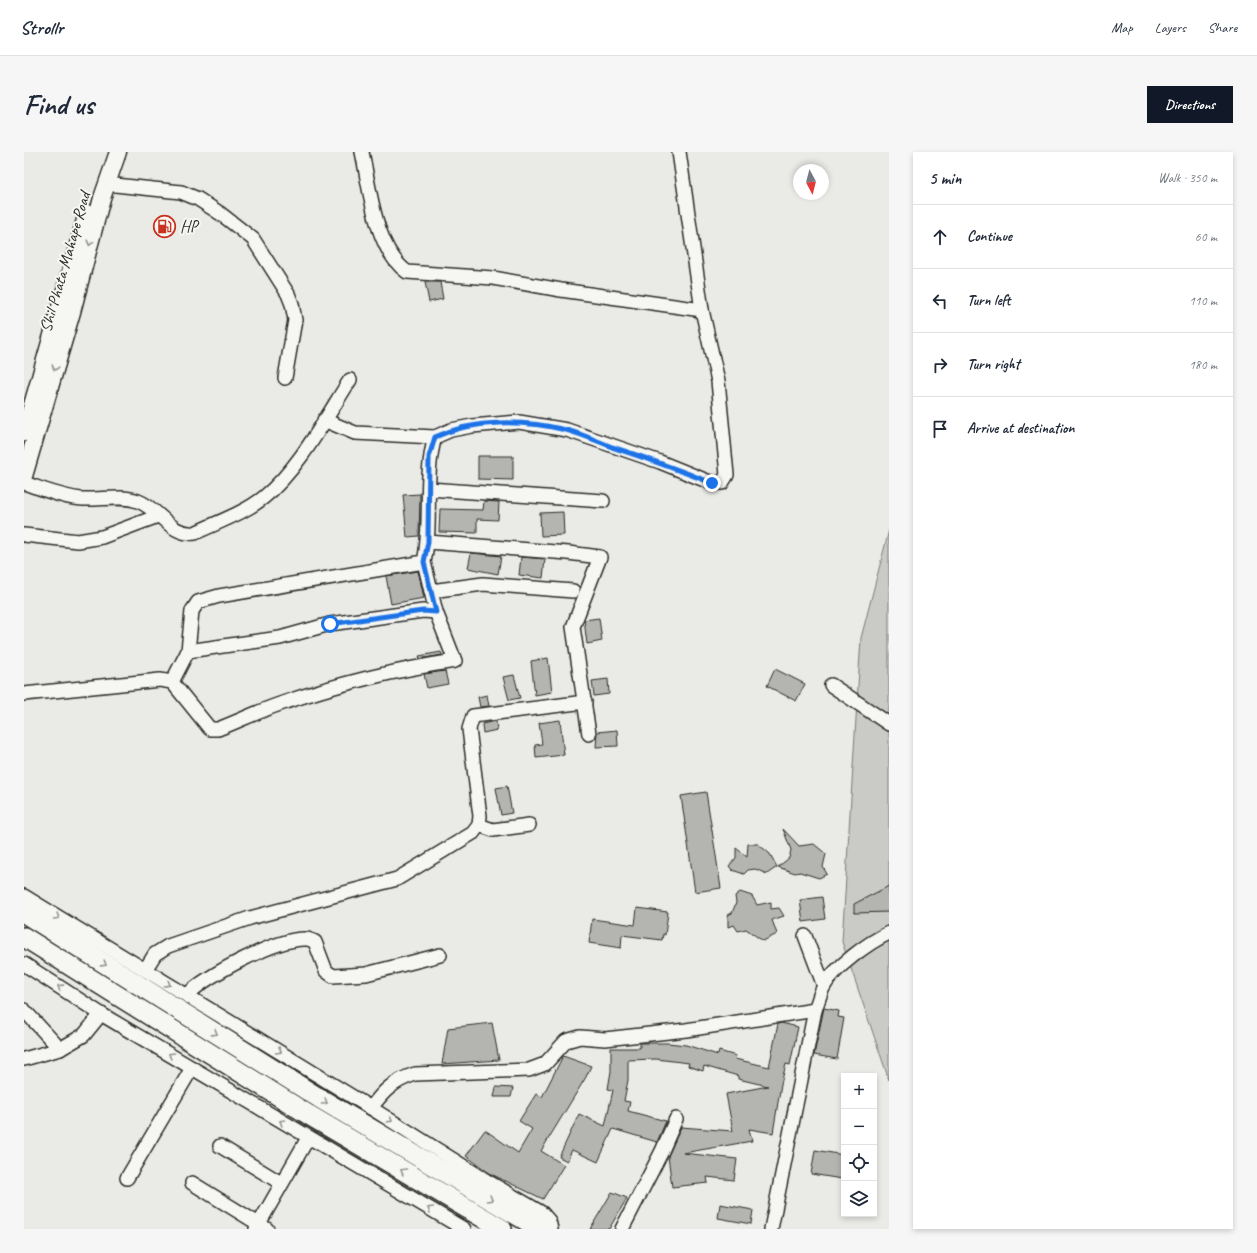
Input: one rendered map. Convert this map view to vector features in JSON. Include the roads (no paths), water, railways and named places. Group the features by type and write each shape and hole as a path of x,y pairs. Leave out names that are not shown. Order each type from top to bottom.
{"highway":[{"path":"24,913 319,1098 540,1229"},
{"path":"24,936 309,1115 502,1229"}],"main road":[{"name":"Shil Phata Mahape Road","path":"24,433 97,180 108,152"},
{"name":"Shil Phata Mahape Road","path":"24,476 106,184 118,152"}],"street":[{"path":"362,152 382,239 397,265 407,272 493,278 561,290 702,310"},
{"path":"324,420 355,432 435,437 451,430 472,426 520,422 567,430 660,462 712,483 722,483 726,475 718,381 702,310 680,152"},
{"path":"106,184 181,192 198,199 221,214 253,239 288,294 292,304 295,320 285,378"},
{"path":"24,483 78,498 122,498 139,501 176,530 187,534 195,533 243,510 263,498 281,480 301,455 350,380"},
{"path":"29,694 160,680 172,682 210,729 218,729 279,704 333,688 391,672 455,661 436,612 424,562 428,542 429,457 435,437"},
{"path":"429,489 603,501"},
{"path":"24,535 78,541 102,537 158,516"},
{"path":"428,542 568,553 600,557 573,627 589,734"},
{"path":"172,682 188,651 192,611 198,602 219,596 424,562"},
{"path":"431,591 483,584 573,591"},
{"path":"188,651 280,638 330,624 423,611 436,612"},
{"path":"831,685 889,724"},
{"path":"145,970 155,954 168,946 250,918 397,879 473,834 480,825 469,729 473,716 585,702"},
{"path":"480,825 493,830 530,825"},
{"path":"24,896 372,1108 487,1181 542,1213 549,1221 551,1229"},
{"path":"771,1229 814,1010 824,986 836,972 878,938 889,933"},
{"path":"805,936 824,986"},
{"path":"187,995 198,984 240,960 288,942 307,939 315,942 319,948 326,971 333,976 366,974 440,955"},
{"path":"24,964 101,1014 308,1138 464,1229"},
{"path":"24,1010 60,1049"},
{"path":"372,1108 381,1094 399,1079 415,1074 529,1070 544,1064 566,1041 580,1037 605,1039 678,1031 814,1010"},
{"path":"24,1059 60,1049 84,1035 101,1014"},
{"path":"127,1178 192,1068"},
{"path":"622,1229 662,1151 676,1119"},
{"path":"192,1183 261,1227 281,1183 308,1138"},
{"path":"220,1146 281,1183"}],"place":[{"name":"HP","path":"165,226"}]}
